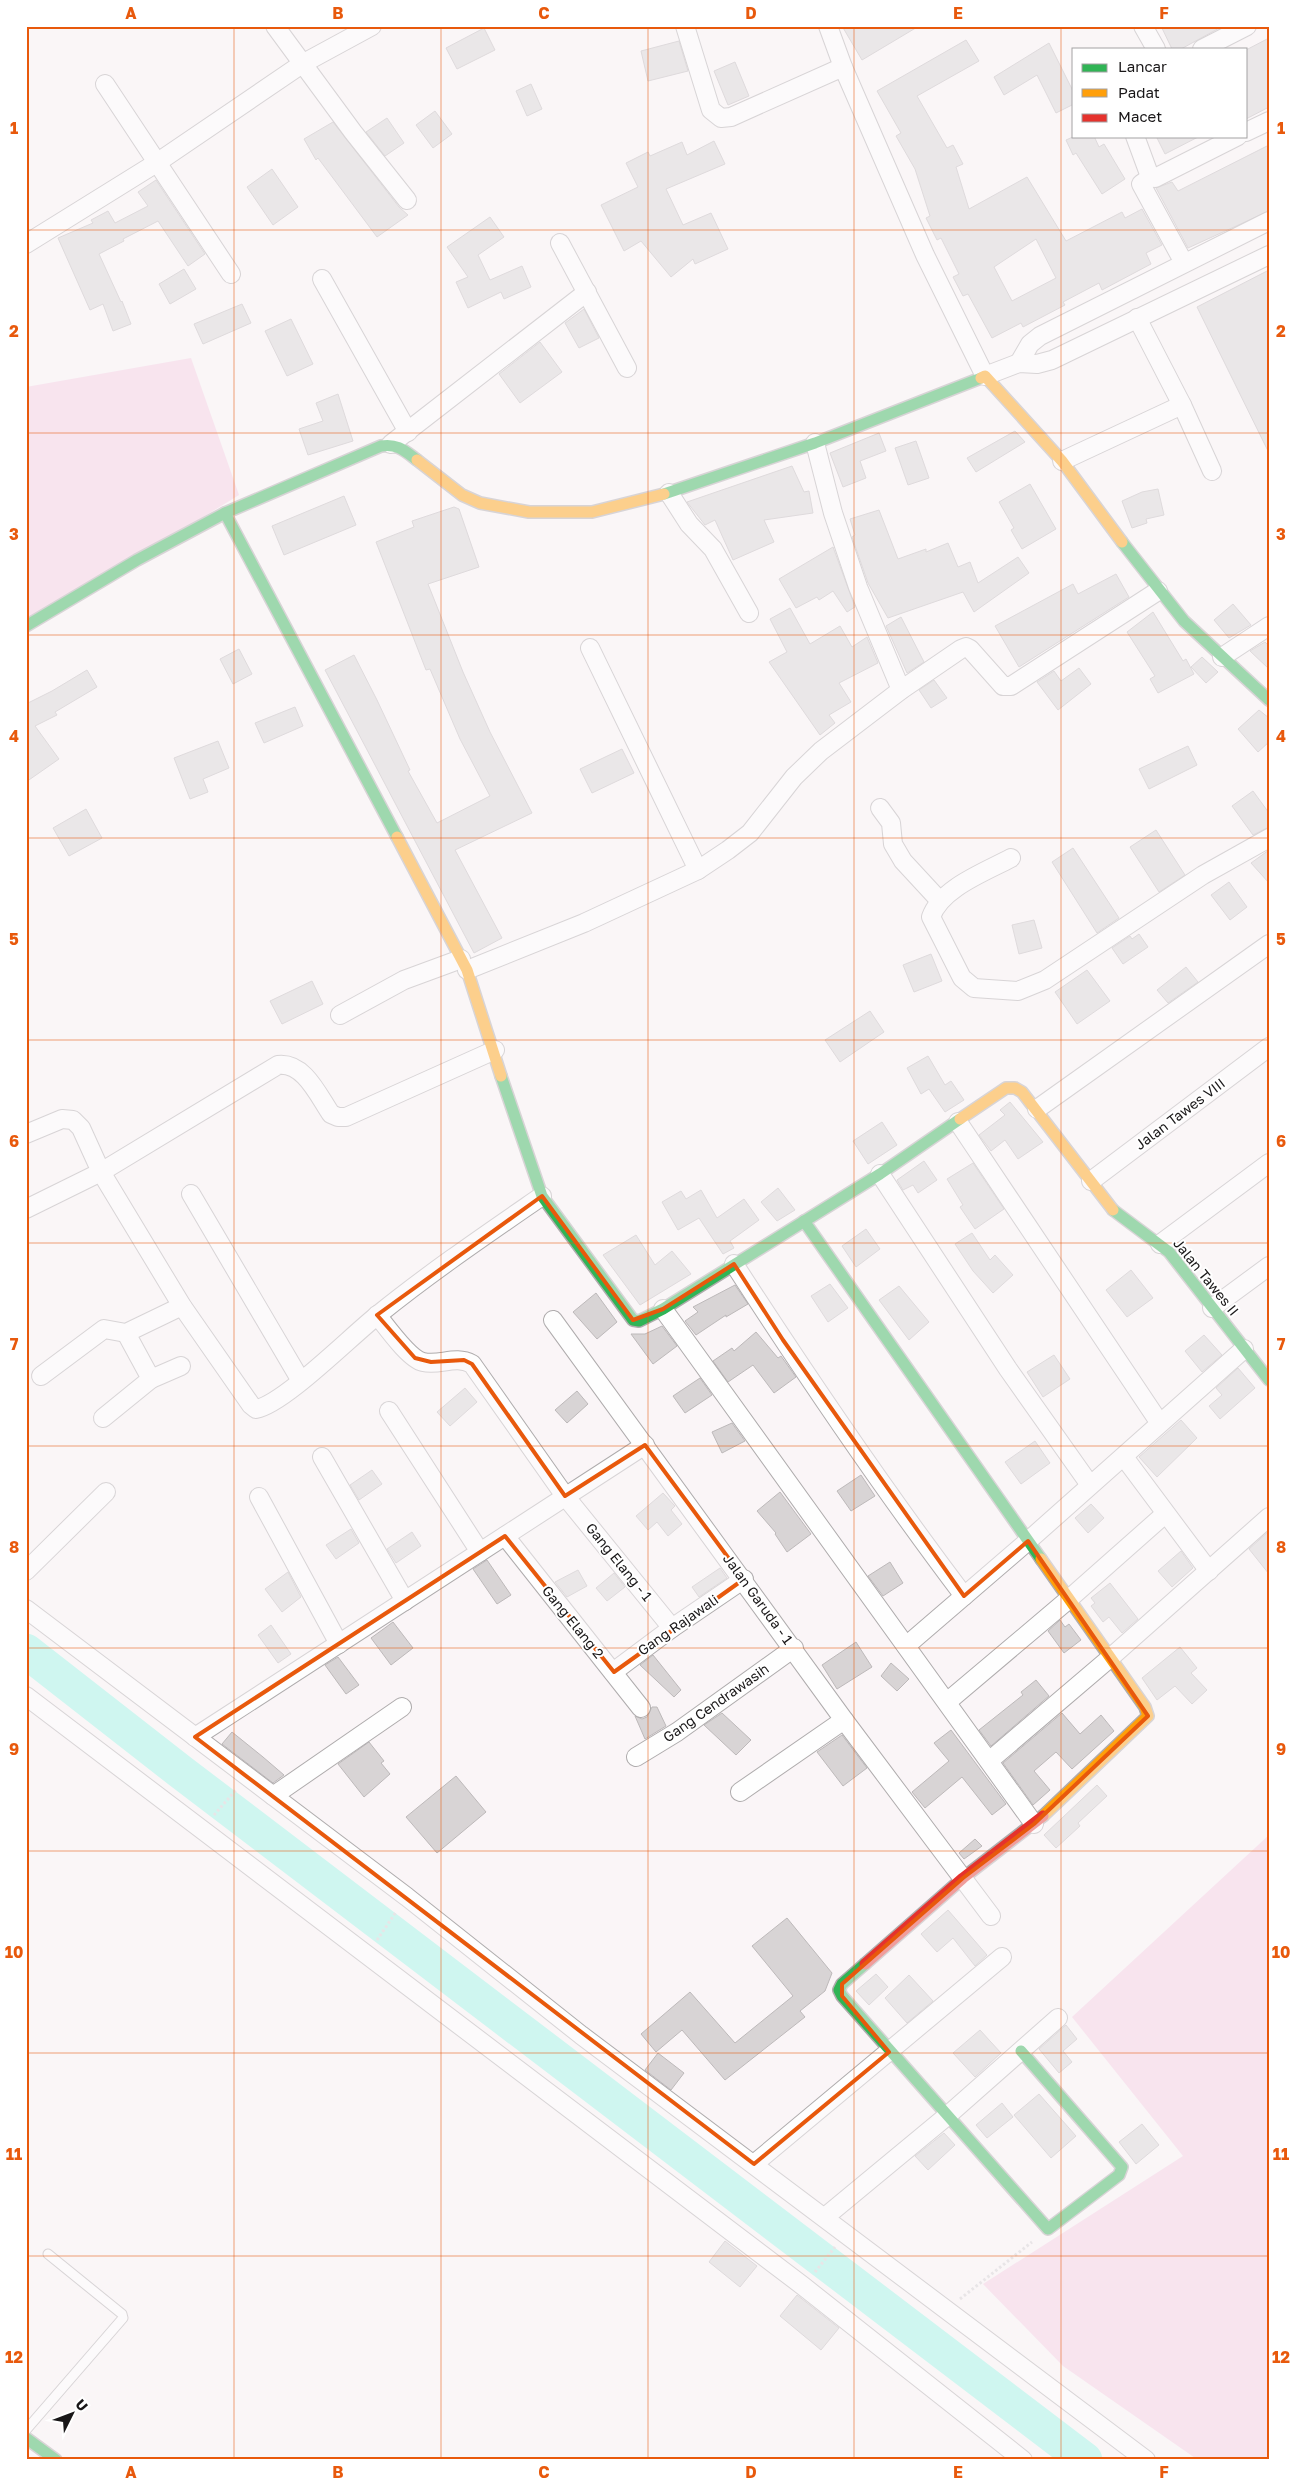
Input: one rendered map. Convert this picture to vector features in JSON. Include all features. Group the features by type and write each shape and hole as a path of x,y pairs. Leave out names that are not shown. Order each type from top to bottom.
{"main road":[{"path":"26,626 136,560 225,513 381,446 391,444 401,448 462,495 480,503 529,512 592,512 625,506 669,493 815,443 985,376 1062,461 1158,591 1184,621 1269,700"},
{"path":"225,513 464,964 495,1050 535,1180 542,1196"},
{"name":"Jalan Tawes II","path":"542,1196 628,1315 633,1320 640,1321 663,1309 880,1174 1006,1088 1015,1088 1022,1092 1037,1109 1120,1218 1160,1244 1269,1379"},
{"path":"804,1221 1145,1707 1148,1716 1143,1723 1034,1824 963,1878 842,1984 840,1990 842,1996 889,2052 1048,2229 1119,2174 1122,2168 1022,2051"},
{"path":"26,2438 56,2460"}],"street":[{"path":"275,26 407,200"},
{"path":"26,244 158,162 302,64 372,26"},
{"path":"685,26 711,110 721,118 731,117 843,68"},
{"path":"828,26 843,68 925,255 985,376 1019,363 1037,364 1052,360 1269,254"},
{"path":"1144,26 1155,48"},
{"path":"1204,48 1247,26"},
{"path":"105,84 232,274"},
{"path":"1248,131 1269,121"},
{"path":"1136,138 1150,175 1156,178 1234,138"},
{"path":"1150,175 1141,184 1184,263"},
{"path":"1019,363 1030,344 1040,336 1269,221"},
{"path":"560,243 627,368"},
{"path":"322,279 408,432"},
{"path":"391,444 587,292"},
{"path":"1137,318 1182,405 1212,471"},
{"path":"1062,461 1182,405"},
{"path":"815,443 835,521 858,587 901,690"},
{"path":"669,493 689,524 713,549 749,613"},
{"path":"340,1015 404,980 464,964 584,923 698,870 740,842 808,762 901,690 966,647 1003,686 1011,686 1158,591"},
{"path":"1222,657 1269,626"},
{"path":"590,648 698,870"},
{"path":"880,808 891,823 893,844 903,860 940,900"},
{"path":"1011,858 945,895 940,900 931,917 962,978 974,988 1018,991 1045,980 1203,875 1269,838"},
{"path":"1037,1109 1269,944"},
{"name":"Jalan Tawes VIII","path":"1091,1181 1269,1047"},
{"path":"26,1209 101,1172 278,1065 287,1064 299,1070 331,1114 338,1117 346,1117 495,1050"},
{"path":"26,1134 62,1119 73,1120 81,1128 101,1172 182,1306 250,1405 256,1409 264,1408 300,1381 377,1315 542,1196"},
{"path":"958,1122 1159,1422"},
{"path":"1160,1244 1269,1163"},
{"path":"880,1174 1008,1369 1090,1485"},
{"path":"191,1194 300,1381"},
{"path":"734,1264 829,1406 964,1596"},
{"path":"1212,1308 1269,1266"},
{"path":"41,1376 104,1329 126,1333 182,1306"},
{"path":"663,1309 1034,1824"},
{"name":"Gang Elang - 1","path":"377,1315 415,1358 430,1362 464,1360 472,1364 565,1496 672,1628"},
{"name":"Jalan Garuda - 1","path":"553,1320 794,1648 844,1720 991,1916"},
{"path":"126,1333 151,1379"},
{"path":"906,1646 1124,1457 1159,1422 1244,1349"},
{"path":"102,1418 151,1379 181,1366"},
{"path":"388,1411 480,1552"},
{"path":"195,1737 645,1445"},
{"path":"322,1457 405,1601"},
{"path":"1124,1457 1209,1571"},
{"path":"26,1571 106,1492"},
{"path":"258,1497 339,1644"},
{"path":"947,1702 1166,1514"},
{"path":"989,1761 1110,1658 1269,1517"},
{"name":"Gang Elang 2","path":"505,1536 641,1708"},
{"name":"Gang Rajawali","path":"614,1672 672,1628 744,1580"},
{"path":"26,1609 273,1796 581,2034 1146,2460"},
{"name":"Gang Cendrawasih","path":"636,1757 677,1732 794,1648"},
{"path":"26,1696 795,2280 1023,2460"},
{"path":"273,1796 402,1707"},
{"path":"740,1792 844,1720"},
{"path":"754,2164 1002,1957"},
{"path":"825,2217 948,2116 1058,2018"}],"lane":[{"path":"26,2430 123,2318 122,2314 48,2254"}],"path":[{"path":"210,1820 242,1784"},
{"path":"375,1943 399,1908"},
{"path":"948,2309 1048,2229"},
{"path":"810,2278 840,2240"}],"highlighted area":[{"path":"542,1196 633,1320 663,1309 734,1264 783,1340 964,1596 1028,1541 1148,1716 1034,1824 963,1878 842,1984 842,1996 889,2052 754,2164 195,1737 505,1536 614,1672 744,1579 645,1445 565,1496 472,1364 464,1360 431,1362 415,1358 377,1315"}],"shaded area":[{"path":"191,358 239,495 26,626 26,387"},
{"path":"1269,1835 1269,2460 1198,2460 1063,2366 983,2284 1183,2156 1072,2017"}],"building":[{"path":"842,26 919,26 862,60"},
{"path":"1161,26 1223,26 1183,48 1172,48"},
{"path":"484,28 495,50 457,69 446,48"},
{"path":"1269,38 1269,107 1248,118 1248,49"},
{"path":"966,40 979,61 917,96 947,148 953,145 963,164 956,167 969,209 1027,177 1066,241 1122,212 1125,218 1142,209 1162,245 1146,253 1151,264 1102,290 1099,283 1063,302 1065,305 1023,327 1021,323 992,338 968,294 963,296 953,277 959,274 941,238 937,240 926,218 930,216 915,169 896,136 901,133 877,91","holes":["1036,239 1056,278 1012,301 994,267"]},
{"path":"679,41 688,71 648,81 641,51"},
{"path":"1049,43 1072,89 1072,105 1056,113 1037,75 1004,95 994,77"},
{"path":"735,62 749,96 728,105 714,71"},
{"path":"531,84 542,109 527,116 516,91"},
{"path":"435,111 452,134 433,148 416,125"},
{"path":"387,118 404,143 385,156 366,132"},
{"path":"333,122 399,207 408,215 377,237 318,158 316,160 304,139"},
{"path":"1072,137 1095,138 1099,147 1104,144 1125,179 1102,194 1076,153 1073,155 1066,140"},
{"path":"1157,138 1196,138 1165,154"},
{"path":"714,141 725,164 666,189 683,225 711,213 728,249 695,264 693,259 671,277 641,241 624,251 601,205 638,187 626,163 648,152 650,156 682,142 687,155"},
{"path":"1269,145 1269,211 1188,248 1156,188 1172,182 1178,191"},
{"path":"272,169 298,207 273,225 247,187"},
{"path":"156,180 205,254 188,266 158,221 99,254 131,324 113,331 103,304 90,310 58,238 93,223 91,220 108,211 115,223 148,206 138,192"},
{"path":"490,217 504,237 478,255 490,280 522,266 531,287 504,299 501,292 468,308 456,282 468,277 447,247"},
{"path":"184,269 196,289 170,304 159,284"},
{"path":"1269,270 1269,453 1197,307"},
{"path":"242,304 251,323 203,344 194,324"},
{"path":"584,309 599,338 579,348 565,323"},
{"path":"291,319 313,364 287,376 265,331"},
{"path":"540,342 562,372 520,403 499,374"},
{"path":"338,394 353,441 308,455 299,429 323,421 316,403"},
{"path":"1015,431 1025,442 976,472 967,458"},
{"path":"879,433 886,451 860,461 866,478 843,487 830,453"},
{"path":"916,441 929,478 908,485 895,448"},
{"path":"792,466 804,492 809,491 813,513 764,520 774,542 733,560 715,520 705,525 687,502"},
{"path":"1030,484 1056,529 1022,549 1011,530 1014,528 999,502"},
{"path":"1158,489 1164,515 1146,519 1147,523 1132,528 1122,501 1142,492"},
{"path":"344,496 356,525 284,555 272,526"},
{"path":"454,507 459,509 479,567 428,584 463,672 490,732 532,813 455,850 502,938 474,953 325,670 354,655 410,770 408,771 437,823 490,796 460,739 430,669 426,670 376,542 414,527 412,521"},
{"path":"879,510 898,559 926,549 926,552 948,543 958,567 970,562 978,583 1018,557 1029,573 974,612 963,592 888,618 868,583 852,537 855,535 850,519"},
{"path":"833,547 855,607 847,612 833,591 819,600 817,597 796,608 779,579"},
{"path":"1116,574 1129,597 1019,667 995,626 1073,584 1078,594"},
{"path":"1233,604 1251,625 1229,638 1214,620"},
{"path":"790,608 810,644 840,626 852,647 867,637 878,663 839,683 851,702 829,715 835,723 820,735 769,662 787,652 770,619"},
{"path":"1153,612 1183,661 1186,659 1194,674 1158,693 1150,679 1155,676 1127,632"},
{"path":"901,617 924,662 907,673 886,626"},
{"path":"1265,642 1269,646 1269,669 1250,651"},
{"path":"239,649 252,674 233,684 220,659"},
{"path":"1202,657 1218,672 1206,683 1191,667"},
{"path":"1079,668 1091,684 1058,710 1037,682 1054,671 1061,681"},
{"path":"87,670 97,687 55,712 57,715 35,726 59,759 26,782 26,704"},
{"path":"934,680 947,698 931,708 919,690"},
{"path":"295,707 303,726 264,743 255,723"},
{"path":"1259,710 1269,718 1269,742 1258,752 1238,729"},
{"path":"218,741 229,768 203,779 208,792 190,799 174,758"},
{"path":"1188,746 1197,765 1149,789 1139,769"},
{"path":"622,749 634,773 592,793 580,769"},
{"path":"1253,791 1269,813 1269,827 1253,835 1232,806"},
{"path":"86,809 102,838 69,856 53,828"},
{"path":"1156,830 1185,875 1159,892 1130,847"},
{"path":"1073,848 1119,918 1097,933 1052,862"},
{"path":"1269,850 1269,883 1251,863"},
{"path":"1229,882 1247,907 1230,920 1211,895"},
{"path":"1034,920 1042,948 1019,954 1012,925"},
{"path":"1139,934 1148,947 1123,964 1112,948 1130,936 1132,939"},
{"path":"931,954 942,981 914,992 903,965"},
{"path":"1186,967 1198,982 1168,1003 1157,990"},
{"path":"1087,970 1110,1001 1077,1024 1055,992"},
{"path":"312,981 323,1004 282,1024 270,1001"},
{"path":"870,1011 884,1032 840,1062 825,1040"},
{"path":"928,1056 945,1085 951,1081 964,1100 945,1112 929,1089 921,1094 907,1068"},
{"path":"1010,1102 1043,1142 1018,1159 1005,1140 991,1151 979,1135 1005,1115 1000,1110"},
{"path":"882,1122 897,1145 868,1164 853,1141"},
{"path":"924,1161 937,1180 918,1193 913,1185 903,1190 897,1180"},
{"path":"973,1163 1004,1209 975,1229 960,1207 963,1205 947,1179"},
{"path":"778,1188 795,1210 777,1221 761,1202"},
{"path":"701,1190 717,1218 744,1199 759,1220 730,1241 734,1248 723,1254 699,1218 678,1230 662,1202 681,1191 686,1199"},
{"path":"866,1229 880,1249 856,1267 842,1246"},
{"path":"972,1233 990,1260 995,1255 1013,1275 993,1293 973,1271 955,1244"},
{"path":"636,1235 655,1265 672,1251 691,1274 640,1305 603,1255"},
{"path":"1131,1270 1153,1298 1127,1317 1106,1290"},
{"path":"830,1284 848,1308 828,1322 811,1296"},
{"path":"735,1285 748,1304 726,1317 726,1315 696,1335 685,1321 698,1312 693,1307"},
{"path":"899,1286 929,1322 909,1340 879,1300"},
{"path":"596,1293 617,1322 597,1339 573,1312"},
{"path":"662,1326 677,1346 653,1364 631,1334 645,1334"},
{"path":"756,1332 778,1358 781,1356 796,1377 774,1393 753,1365 728,1382 713,1361 732,1348 734,1351"},
{"path":"1204,1335 1222,1355 1202,1372 1185,1351"},
{"path":"1054,1355 1070,1379 1043,1397 1027,1372"},
{"path":"1238,1368 1255,1388 1220,1419 1209,1406 1222,1395 1216,1388"},
{"path":"700,1378 712,1395 685,1413 673,1396"},
{"path":"465,1388 477,1402 450,1426 437,1412"},
{"path":"577,1391 588,1404 567,1423 555,1410"},
{"path":"1181,1420 1197,1438 1157,1477 1139,1457"},
{"path":"732,1423 745,1441 722,1453 712,1432"},
{"path":"1035,1441 1050,1463 1021,1484 1005,1462"},
{"path":"372,1470 382,1484 359,1500 350,1485"},
{"path":"861,1475 875,1496 851,1511 837,1491"},
{"path":"780,1492 811,1534 787,1552 776,1533 757,1511"},
{"path":"663,1493 675,1506 671,1510 682,1524 668,1536 657,1522 648,1530 636,1516"},
{"path":"1091,1504 1104,1518 1088,1533 1075,1518"},
{"path":"351,1529 359,1543 336,1559 326,1545"},
{"path":"1269,1531 1269,1574 1249,1549"},
{"path":"412,1532 421,1546 396,1563 387,1549"},
{"path":"1181,1551 1193,1568 1172,1587 1158,1571"},
{"path":"487,1560 511,1595 497,1604 473,1569"},
{"path":"890,1562 903,1583 883,1596 868,1576"},
{"path":"720,1568 727,1578 699,1597 692,1587"},
{"path":"578,1570 587,1586 567,1597 555,1582"},
{"path":"288,1572 301,1597 282,1612 265,1589"},
{"path":"614,1573 625,1587 607,1601 596,1588"},
{"path":"1110,1583 1138,1619 1122,1633 1109,1617 1103,1622 1091,1606 1095,1603 1091,1598"},
{"path":"1060,1620 1065,1627 1069,1624 1081,1640 1064,1653 1048,1631"},
{"path":"393,1622 413,1648 391,1665 371,1638"},
{"path":"271,1625 291,1654 278,1663 258,1635"},
{"path":"856,1642 872,1667 837,1689 822,1665"},
{"path":"1180,1647 1197,1668 1191,1673 1207,1690 1192,1704 1175,1686 1157,1700 1142,1678"},
{"path":"653,1655 681,1690 674,1697 640,1665"},
{"path":"338,1657 359,1685 346,1694 325,1665"},
{"path":"891,1663 909,1679 897,1691 881,1676"},
{"path":"1036,1680 1049,1696 991,1746 979,1730 1023,1695 1021,1692"},
{"path":"652,1707 657,1707 666,1726 645,1739 635,1716 642,1719 647,1717"},
{"path":"722,1713 751,1740 736,1755 704,1725"},
{"path":"1062,1713 1080,1734 1101,1715 1114,1731 1072,1769 1056,1752 1034,1771 1050,1790 1033,1805 1003,1763"},
{"path":"951,1730 1006,1804 992,1815 962,1777 925,1808 912,1792 949,1761 934,1743"},
{"path":"232,1732 284,1775 273,1783 222,1744"},
{"path":"842,1735 867,1768 843,1786 817,1752"},
{"path":"369,1742 384,1761 381,1763 390,1774 364,1797 338,1764"},
{"path":"456,1776 486,1812 437,1853 406,1817"},
{"path":"1097,1785 1107,1796 1078,1823 1080,1826 1056,1848 1044,1835"},
{"path":"975,1839 982,1846 964,1859 959,1853"},
{"path":"948,1910 987,1955 975,1966 953,1938 937,1952 921,1934"},
{"path":"787,1918 832,1973 825,1991 800,2011 805,2017 725,2080 682,2030 656,2052 641,2034 690,1992 735,2043 793,1996 752,1946"},
{"path":"876,1974 888,1987 869,2005 856,1991"},
{"path":"909,1975 933,2001 907,2023 885,1998"},
{"path":"1066,2025 1077,2039 1063,2051 1072,2062 1059,2073 1039,2049"},
{"path":"980,2030 1001,2053 975,2077 953,2053"},
{"path":"658,2053 684,2073 671,2090 645,2070"},
{"path":"1039,2094 1076,2136 1051,2158 1014,2115"},
{"path":"1002,2103 1013,2117 987,2138 976,2125"},
{"path":"1142,2124 1159,2145 1136,2164 1119,2142"},
{"path":"944,2133 955,2145 928,2170 915,2156"},
{"path":"725,2241 757,2266 740,2287 709,2262"},
{"path":"797,2295 839,2328 821,2350 780,2316"}],"waterway":[{"path":"26,1651 181,1772 1085,2460"}],"traffic: fast":[{"path":"664,494 815,443 981,378"},
{"path":"26,626 137,560 225,513 381,446 396,447 417,460"},
{"path":"225,513 397,837"},
{"path":"1122,542 1184,621 1269,700"},
{"path":"501,1076 542,1196 633,1320 639,1321 663,1309 880,1174 960,1119"},
{"path":"1113,1210 1169,1252 1269,1380"},
{"path":"804,1221 1041,1559"},
{"path":"865,1964 842,1984 839,1990 842,1996 1048,2229 1119,2175 1122,2167 1021,2051"},
{"path":"26,2438 56,2460"}],"traffic: slow":[{"path":"981,378 985,376 1062,461 1122,542"},
{"path":"417,460 462,495 480,503 529,512 592,512 664,494"},
{"path":"397,837 467,970 501,1076"},
{"path":"960,1119 1006,1088 1015,1088 1022,1092 1113,1210"},
{"path":"1041,1559 1145,1707 1148,1716 1043,1816"}],"traffic: jam":[{"path":"865,1964 963,1878 1043,1816"}]}
